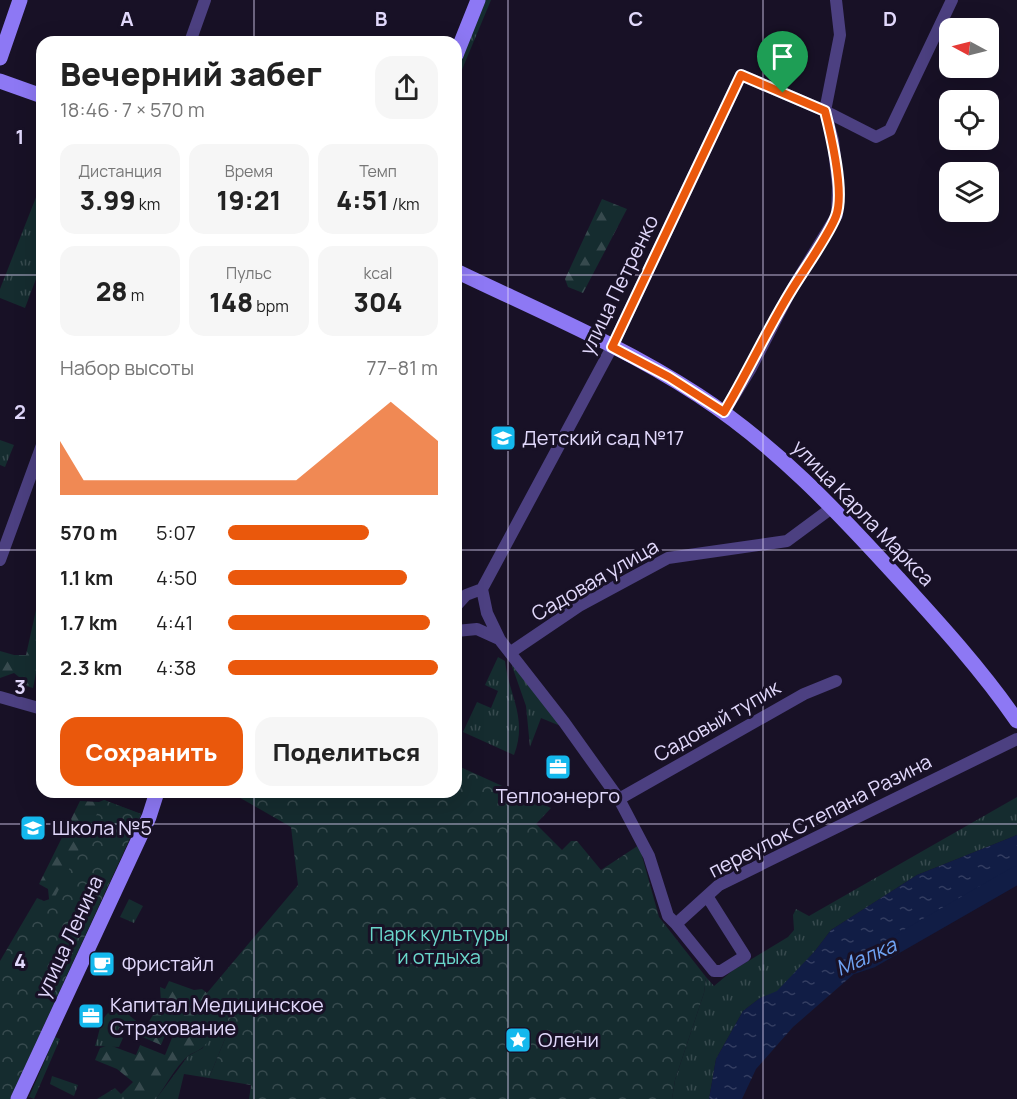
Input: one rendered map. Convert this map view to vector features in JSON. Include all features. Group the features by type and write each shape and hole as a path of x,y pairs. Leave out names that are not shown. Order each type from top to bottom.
{"street":[{"path":"0,58 20,0"},
{"path":"191,36 205,0"},
{"path":"462,40 478,0"},
{"path":"724,412 751,368 789,294 837,215 838,186 832,140 825,111 840,35 836,0"},
{"name":"улица Петренко","path":"482,589 612,347 741,75 825,111 876,138 890,130 952,0"},
{"path":"0,81 36,94"},
{"name":"улица Карла Маркса","path":"462,274 669,377 724,412 791,465 833,507 962,650 1017,721"},
{"path":"0,560 36,462"},
{"path":"30,478 36,480"},
{"name":"Садовая улица","path":"511,652 579,606 668,558 787,541 833,507"},
{"path":"462,599 466,595 482,589 487,613 500,640 620,799 649,856 668,916 714,971 721,971 745,956 707,896"},
{"path":"462,631 477,630 500,640"},
{"name":"Садовый тупик","path":"620,799 804,694 836,681"},
{"path":"0,697 36,708"},
{"name":"переулок Степана Разина","path":"676,924 719,885 1017,739"},
{"name":"улица Ленина","path":"18,1099 155,798"}],"green space":[{"path":"478,0 491,0 462,70 462,40"},
{"path":"36,197 36,279 25,308 0,298 0,289"},
{"path":"602,199 627,209 583,293 568,287 565,279"},
{"path":"0,440 14,445 5,467 0,465"},
{"path":"36,610 36,672 33,688 22,685 19,677 14,673 0,678 0,651 14,655 26,655"},
{"path":"498,657 505,661 518,718 518,742 514,755 463,732 477,702 491,708 498,691 485,685"},
{"path":"514,661 560,721 558,725 541,718 530,747 526,706 512,666"},
{"name":"Парк культуры и отдыха","path":"462,768 551,808 536,824 562,850 571,841 577,841 601,870 639,845 659,917 706,977 704,993 675,1080 672,1099 249,1099 251,1085 209,1078 231,1024 207,993 298,885 291,827 240,798 462,798"},
{"path":"1017,797 1017,835 917,875 831,930 777,992 760,998 743,1011 716,1059 709,1099 672,1099 675,1080 704,993 706,977 714,986 732,971 788,937 794,930 793,915 796,909 809,916"},
{"path":"104,800 141,814 71,965 50,909 48,889 39,884 80,801"},
{"path":"104,800 141,814 10,1099 0,1099 0,961 37,898 44,901 55,897"},
{"path":"129,899 143,906 134,923 120,917"},
{"path":"169,981 194,990 202,989 207,993 205,1002 212,1018 212,1030 208,1041 202,1048 183,1060 156,1099 97,1099 115,1088 121,1094 133,1082 117,1069 95,1060 100,1048 109,1045 136,1055 140,1045 165,1055 176,1028 169,1026 161,1045 140,1036 161,1002 160,987 165,989"},
{"path":"207,993 231,1024 209,1078 184,1074 178,1099 156,1099 188,1056 203,1048 211,1010 205,1002"},
{"path":"120,1008 145,1028 140,1036 119,1028 116,1035 123,1038 119,1047 95,1046 104,1017"},
{"path":"55,1037 60,1039 34,1099 29,1097"},
{"path":"52,1076 78,1085 74,1096 50,1084"}],"water":[{"path":"1017,835 1017,875 871,959 793,1027 756,1069 742,1099 709,1099 716,1059 743,1011 760,998 777,991 815,951 831,930 917,875"}],"waterway":[{"name":"Малка","path":"853,965 871,959 1017,875"}],"place":[{"name":"Детский сад №17","path":"503,438"},
{"name":"Теплоэнерго","path":"558,767"},
{"name":"Школа №5","path":"33,828"},
{"name":"Фристайл","path":"102,964"},
{"name":"Капитал Медицинское Страхование","path":"91,1016"},
{"name":"Олени","path":"518,1040"}],"route":[{"path":"741,75 783,93 825,111 832,140 838,186 837,215 789,294 751,368 724,412 669,377 612,347 741,75"}]}
